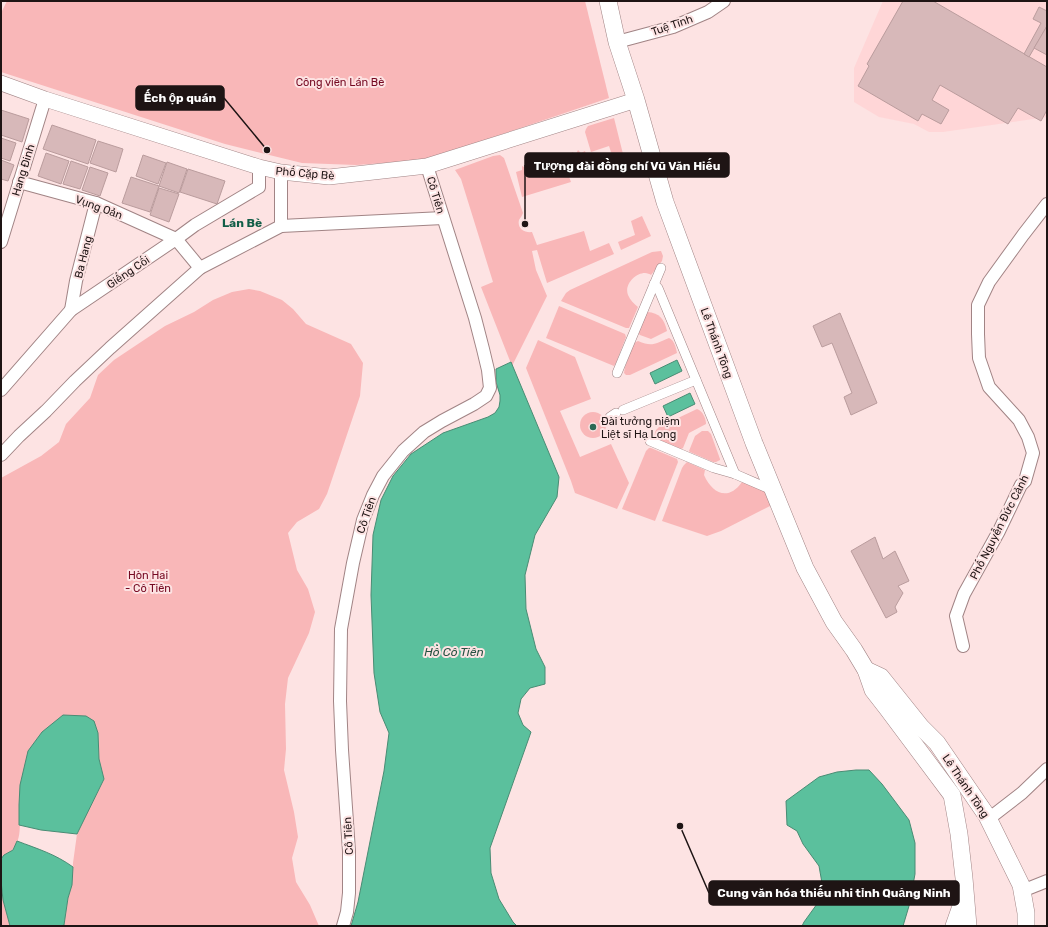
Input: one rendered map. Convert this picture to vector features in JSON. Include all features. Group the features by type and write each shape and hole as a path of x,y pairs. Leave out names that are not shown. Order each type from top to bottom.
{"main road":[{"name":"Lê Thánh Tông","path":"608,1 617,42 666,202 754,443 805,568 834,622 866,670 873,690 952,795 959,834 968,926"},
{"name":"Lê Thánh Tông","path":"866,670 881,677 921,727 936,743 987,816 1021,885 1026,913 1026,926"}],"street":[{"name":"Tuệ Tĩnh","path":"617,42 672,27 708,12 724,1"},
{"name":"Phố Cặp Bè","path":"1,83 46,99 259,167 281,172 329,177 427,166 636,100"},
{"name":"Hang Đinh","path":"1,242 46,99"},
{"name":"Cô Tiên","path":"343,926 347,912 349,893 349,851 340,701 341,629 353,563 363,520 373,495 383,476 403,451 424,432 486,396 490,388 488,370 480,335 427,166"},
{"name":"Giếng Cối","path":"1,390 71,310 195,225 259,187 259,167"},
{"path":"281,172 281,226"},
{"name":"Vụng Oản","path":"19,182 96,203 176,239"},
{"name":"Ba Hang","path":"71,310 76,281 96,203"},
{"name":"Phố Nguyễn Đức Cảnh","path":"963,646 956,616 964,594 999,531 1021,485 1025,481 1033,453 1028,437 1019,420 989,387 979,358 978,305 989,282 1047,204"},
{"path":"1,455 95,362 200,268 281,226 443,218"},
{"path":"176,239 200,268"},
{"path":"617,373 660,268"},
{"path":"654,284 658,288 735,474"},
{"path":"616,413 696,380"},
{"path":"650,441 774,491"},
{"path":"987,816 991,817 1022,793 1047,769"},
{"path":"1022,891 1047,881"},
{"path":"953,926 965,892"}],"shaded area":[{"path":"883,1 1047,1 1047,117 943,132 929,132 914,124 879,117 854,102 854,68"}],"green space":[{"name":"Công viên Lán Bè","path":"7,1 585,1 609,98 426,160 356,165 302,163 225,144 1,72 1,13"},
{"path":"614,118 624,158 614,161 609,146 591,152 585,132 588,126"},
{"path":"578,150 581,153 585,151 586,154 564,163 571,182 522,197 516,172 522,170 522,166 526,168 528,165 531,166 533,163 536,165 539,161 542,164 544,160 548,163 550,159 553,161 555,157 560,160 561,155 564,157 566,153 570,156 572,152 576,154"},
{"path":"500,155 504,158 523,213 519,220 520,228 524,231 532,232 537,245 584,231 590,251 609,243 614,254 547,283 537,250 532,251 536,270 547,296 512,366 481,287 493,282 461,179 455,170 493,156"},
{"path":"642,216 651,236 621,250 618,242 635,235 631,221"},
{"path":"661,251 663,256 662,261 651,275 647,273 638,275 631,280 629,284 627,291 628,295 632,302 638,307 629,328 561,301 570,290 652,252"},
{"name":"Hòn Hai - Cô Tiên","path":"249,289 260,291 282,300 293,309 306,324 351,344 363,363 360,396 327,494 319,509 297,522 288,533 297,570 308,589 315,612 309,633 288,678 285,704 286,749 284,770 298,837 292,858 296,882 310,905 319,926 62,926 64,925 68,898 72,885 77,834 104,779 99,759 98,733 19,805 20,828 18,839 13,849 1,859 1,478 41,456 59,442 66,424 90,398 98,375 114,360 165,326 194,312 213,300 232,292"},
{"path":"559,306 625,334 626,337 614,366 546,338"},
{"path":"647,312 661,317 667,331 651,339 640,335 638,333"},
{"path":"669,338 673,342 677,353 630,375 626,375 624,373 634,343 638,341 647,344 654,344"},
{"path":"538,340 575,357 591,399 560,411 580,457 611,444 629,483 617,509 575,493 526,368"},
{"path":"697,409 704,415 706,424 689,433 683,448 681,449 653,438 659,427"},
{"path":"593,412 603,415 606,425 603,435 593,438 583,435 580,425 583,415"},
{"path":"702,431 708,431 711,434 720,460 713,462 689,451 695,436"},
{"path":"649,448 677,459 678,462 655,521 622,509 646,451"},
{"path":"687,462 705,470 704,475 707,481 721,493 731,492 742,482 767,491 772,505 721,531 707,536 662,521 682,468"},
{"path":"1,881 3,900 10,926 1,926"}],"water":[{"path":"677,360 682,371 655,384 650,373"},
{"name":"Hồ Cô Tiên","path":"511,362 559,477 557,497 535,535 525,575 526,609 536,649 545,667 545,684 530,688 521,699 518,713 523,725 531,732 490,848 491,873 499,899 517,926 351,926 358,902 384,771 389,733 380,712 374,673 371,595 373,535 381,500 393,476 411,454 443,433 488,417 495,413 499,407 500,401 500,395 496,382 496,369"},
{"path":"690,393 695,404 668,417 663,406"},
{"path":"63,715 86,716 94,721 98,733 99,759 104,779 77,834 41,830 19,825 20,785 28,751 42,732"},
{"path":"869,770 882,784 909,820 915,843 915,874 909,906 903,926 802,926 817,904 822,883 819,866 803,844 797,831 787,825 786,801 819,777 837,772"},
{"path":"17,841 53,855 73,867 72,885 68,898 64,925 10,926 3,900 1,859 4,855 13,850"}],"building":[{"path":"903,1 933,1 1047,67 1047,110 1041,121 1018,108 1008,124 940,85 932,100 949,110 941,124 922,114 918,121 858,86 869,66 867,64"},
{"path":"1039,7 1047,11 1047,26 1029,57 1024,54 1041,23 1033,19"},
{"path":"1047,26 1047,55 1034,48"},
{"path":"1,110 29,119 22,142 1,135"},
{"path":"52,125 96,140 88,164 43,149"},
{"path":"1,138 16,143 10,161 1,158"},
{"path":"98,141 123,149 116,172 90,163"},
{"path":"46,153 69,161 61,184 38,176"},
{"path":"143,155 166,163 158,184 136,176"},
{"path":"1,160 14,165 8,181 1,179"},
{"path":"71,161 88,167 80,189 63,184"},
{"path":"167,162 187,169 179,193 159,186"},
{"path":"90,167 108,173 100,196 82,190"},
{"path":"188,169 225,181 217,204 180,192"},
{"path":"131,177 159,186 150,212 122,203"},
{"path":"159,188 179,194 169,222 150,215"},
{"path":"840,313 877,403 851,415 844,397 852,393 832,343 822,347 813,326"},
{"path":"875,537 883,559 895,551 909,581 898,586 903,593 895,607 897,612 886,618 851,551"}],"place":[{"name":"Ếch ộp quán","path":"267,150"},
{"name":"Tượng đài đồng chí Vũ Văn Hiếu","path":"525,224"},
{"name":"Đài tưởng niệm Liệt sĩ Hạ Long","path":"593,427"},
{"name":"Cung văn hóa thiếu nhi tỉnh Quảng Ninh","path":"680,826"}],"district":[{"name":"Lán Bè","path":"242,223"}]}
